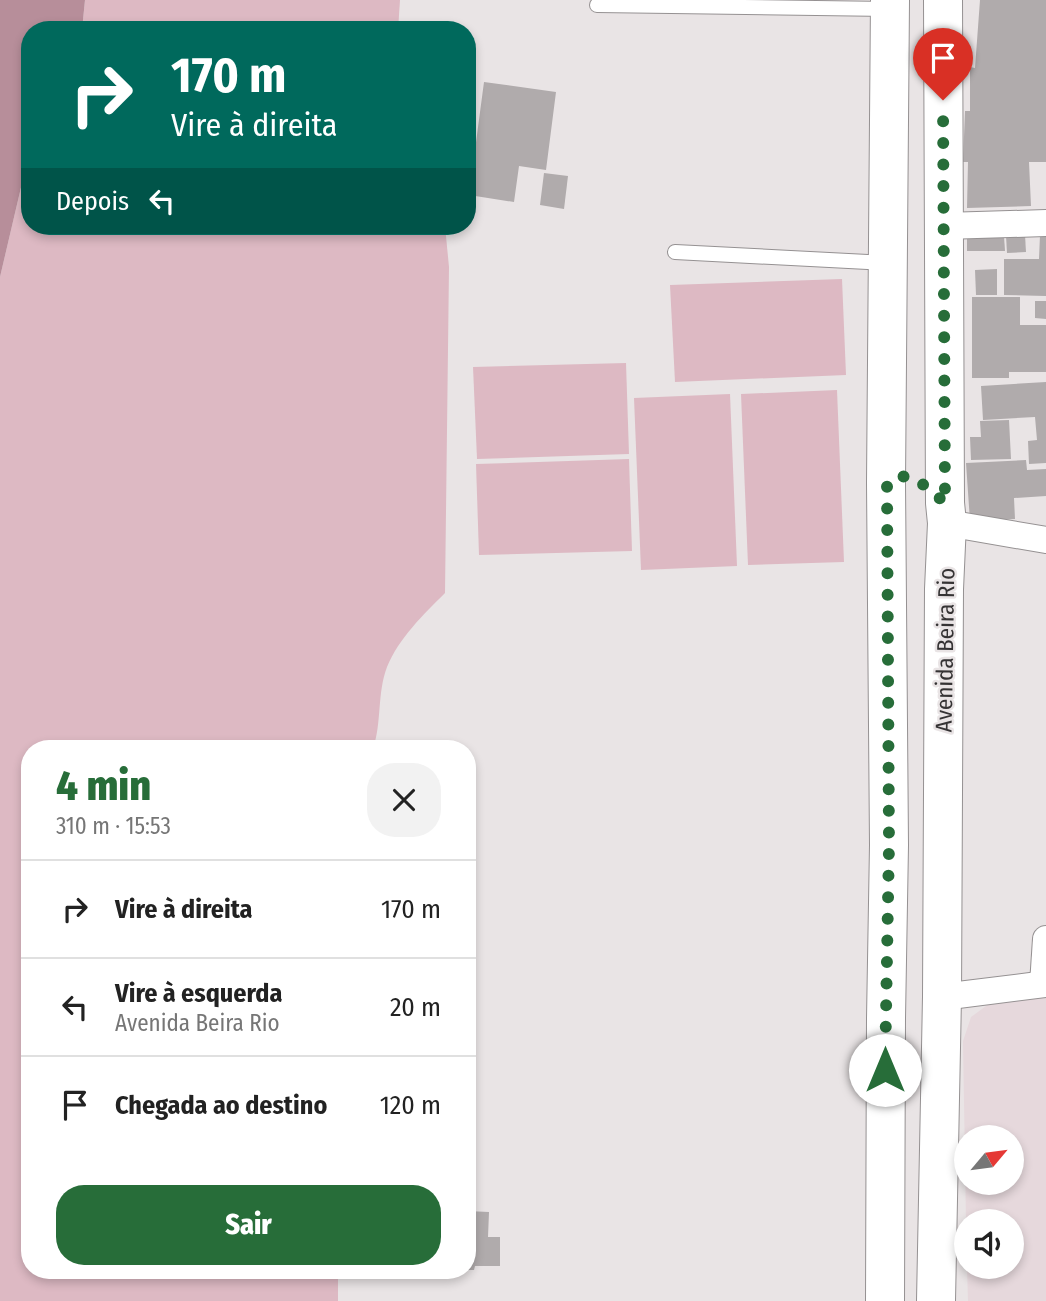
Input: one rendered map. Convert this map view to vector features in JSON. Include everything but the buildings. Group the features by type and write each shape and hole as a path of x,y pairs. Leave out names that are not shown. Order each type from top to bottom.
{"main road":[{"name":"Avenida Beira Rio","path":"936,1301 942,997 946,513 943,0"},
{"path":"885,1301 889,845 887,483 890,5"},
{"path":"887,483 905,476 926,486 946,513"},
{"path":"889,845 900,881 904,945 910,968 921,986 942,997"}],"street":[{"path":"944,226 1046,223"},
{"path":"946,513 1046,540"},
{"path":"942,997 1045,984 1046,939"}],"lane":[{"path":"597,5 890,5"},
{"path":"675,252 888,263"}],"shaded area":[{"path":"0,0 85,0 83,21 21,21 21,187 0,277"},
{"path":"85,0 400,0 399,21 83,21"},
{"path":"21,187 21,235 446,235 449,267 445,593 420,618 392,656 382,687 375,740 21,740 21,1279 338,1279 338,1301 0,1301 0,277"},
{"path":"842,279 846,375 675,382 670,285"},
{"path":"626,363 629,454 477,459 473,367"},
{"path":"837,390 844,562 748,565 741,394"},
{"path":"730,394 737,566 641,570 634,398"},
{"path":"629,459 632,551 479,555 476,464"},
{"path":"1046,991 1046,1301 968,1301 967,1279 1024,1279 1024,1209 966,1209 966,1195 1024,1195 1024,1125 964,1125 963,1041 971,1017 993,1001"}],"route":[{"path":"885,1070 889,845 887,483 905,476 914,479 945,503 943,100"}]}
